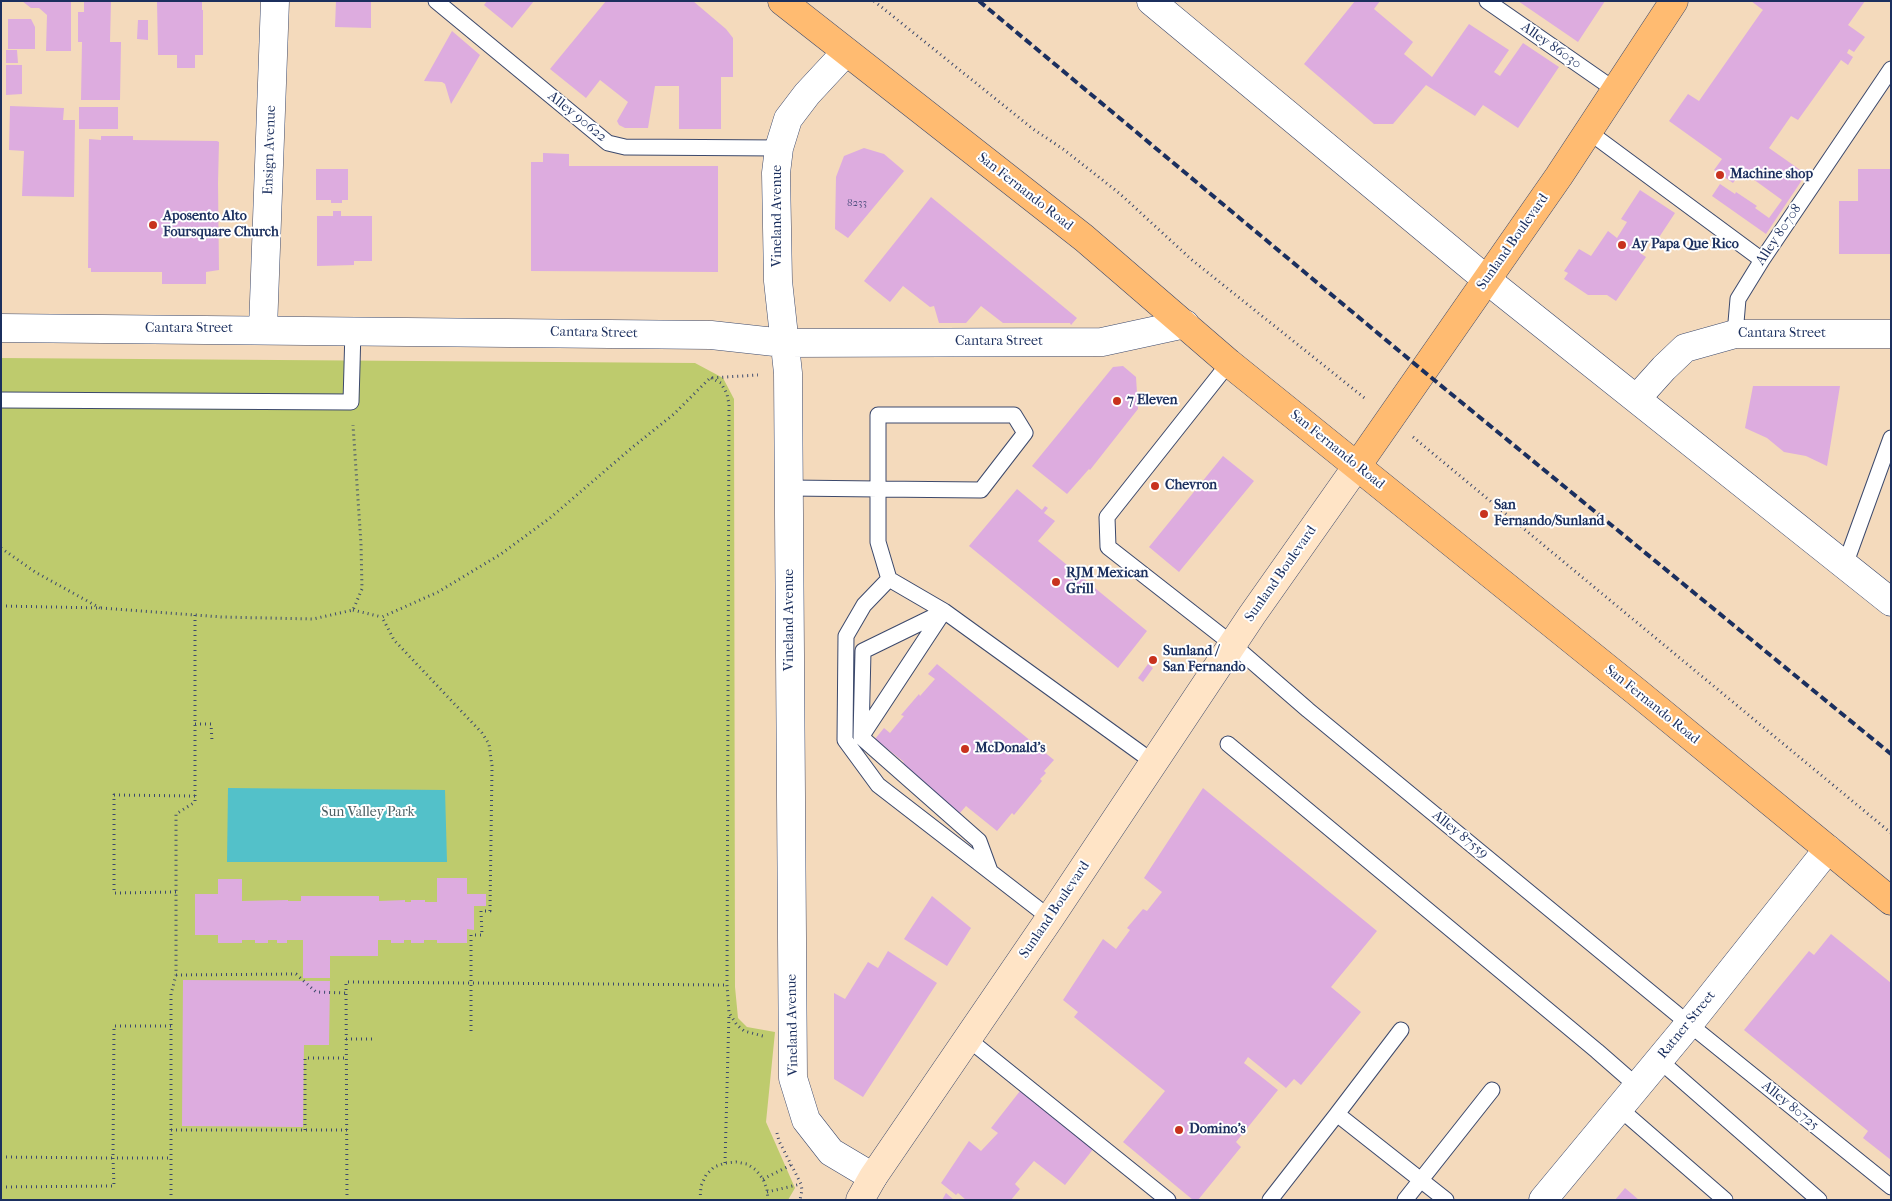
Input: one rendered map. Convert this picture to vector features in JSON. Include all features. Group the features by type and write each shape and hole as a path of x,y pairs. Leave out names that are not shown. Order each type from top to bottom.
{"main road":[{"name":"San Fernando Road","path":"782,1 1084,238 1229,363 1891,901"},
{"name":"Sunland Boulevard","path":"866,1188 1050,918 1232,644 1589,132 1674,1"}],"street":[{"name":"Ensign Avenue","path":"263,329 275,1"},
{"path":"1151,1 1487,280 1891,602"},
{"name":"Vineland Avenue","path":"846,52 807,94 788,119 779,148 776,173 778,281 788,373 793,1078 806,1120 831,1152 866,1188"},
{"name":"Cantara Street","path":"1,328 263,329 711,335 784,343 1102,342 1185,324"},
{"name":"Cantara Street","path":"1637,398 1664,368 1686,348 1735,334 1891,334"},
{"name":"Ratner Street","path":"1543,1200 1688,1024 1828,849"}],"lane":[{"name":"Alley 90622","path":"436,1 608,143 625,147 779,148"},
{"name":"Alley 86030","path":"1487,1 1615,90"},
{"name":"Alley 80708","path":"1735,334 1738,299 1762,260 1891,70"},
{"path":"1589,132 1762,260"},
{"path":"1,400 351,402 353,330"},
{"name":"Alley 87559","path":"1229,363 1107,517 1108,547 1232,644 1308,710 1688,1024"},
{"path":"790,488 878,489 981,490 1025,434 1014,415 878,415 878,489 878,542 889,578 944,611 1153,762"},
{"path":"1845,565 1891,438"},
{"path":"889,578 864,605 846,636 845,740 878,785 1050,918"},
{"path":"944,611 863,651 861,737 979,841 991,873"},
{"path":"861,737 944,611"},
{"path":"1228,744 1637,1086"},
{"name":"Alley 80725","path":"1688,1024 1891,1187"},
{"path":"1270,1200 1401,1030"},
{"path":"968,1039 1150,1194 1168,1200"},
{"path":"1658,1060 1819,1200"},
{"path":"1405,1200 1492,1090"},
{"path":"1619,1108 1724,1200"},
{"path":"1337,1114 1446,1200"}],"path":[{"path":"1,606 101,608 195,615 313,620 353,610 382,617 438,592 500,554 550,518 674,414 710,378 788,373"},
{"path":"710,378 721,384 727,394 729,404 729,1013 725,1163"},
{"path":"351,402 361,544 362,589 353,610"},
{"path":"1,548 35,572 101,608"},
{"path":"171,1200 171,994 176,975 176,814 195,802 195,615"},
{"path":"382,617 394,640 482,733 489,744 492,766 490,911 481,911 482,935 471,935 471,1031"},
{"path":"195,724 211,724 212,741"},
{"path":"176,892 114,893 114,795 195,796"},
{"path":"176,975 296,974 316,992 346,992"},
{"path":"347,1200 346,982 728,985"},
{"path":"729,1013 737,1025 744,1031 750,1034 768,1036"},
{"path":"1,1187 114,1186 114,1026 171,1026"},
{"path":"346,1039 376,1039"},
{"path":"305,1130 305,1058 347,1058"},
{"path":"775,1125 779,1141 801,1184 800,1200"},
{"path":"171,1130 347,1130"},
{"path":"1,1157 171,1158"},
{"path":"700,1200 700,1186 706,1175 714,1167 736,1162 747,1164 763,1178 768,1200"},
{"path":"763,1178 791,1165"},
{"path":"767,1192 801,1184"}],"green space":[{"name":"Sun Valley Park","path":"1,358 695,363 723,378 734,399 735,987 738,1018 747,1027 775,1032 766,1122 795,1188 788,1200 1,1200"}],"water":[{"path":"228,788 445,790 447,862 227,862"}],"building":[{"path":"22,1 71,1 71,51 46,51 47,15 39,8 31,8"},
{"path":"84,1 111,1 110,42 121,42 120,100 81,100 82,42 78,42 78,12 84,12"},
{"path":"157,1 202,1 203,55 195,55 195,68 177,68 177,55 158,55"},
{"path":"336,1 371,1 371,28 335,27"},
{"path":"487,1 534,1 512,28 484,5"},
{"path":"606,1 693,1 726,29 733,38 733,77 721,77 721,129 679,129 679,86 655,86 648,128 625,128 619,125 617,121 628,102 600,80 586,98 550,69"},
{"path":"1355,1 1380,1 1374,9 1413,42 1404,54 1432,77 1469,24 1509,50 1494,72 1500,76 1523,43 1559,67 1518,128 1483,105 1475,116 1426,85 1393,124 1374,124 1304,64"},
{"path":"1518,1 1605,1 1578,42"},
{"path":"1751,1 1865,1 1848,25 1865,37 1854,52 1849,49 1847,53 1853,57 1848,65 1841,60 1798,120 1791,116 1769,148 1806,174 1766,234 1712,196 1720,184 1757,206 1755,208 1769,218 1782,200 1742,171 1733,183 1714,170 1722,159 1669,121 1688,94 1699,101 1763,10"},
{"path":"8,19 31,19 35,27 35,49 8,49"},
{"path":"138,20 148,20 148,40 137,39"},
{"path":"452,31 480,55 451,104 445,84 442,82 424,81"},
{"path":"6,50 17,50 18,63 6,63"},
{"path":"6,65 22,65 22,94 6,95"},
{"path":"10,106 64,108 63,120 75,120 74,197 22,196 24,151 9,150"},
{"path":"79,107 118,107 118,129 79,129"},
{"name":"Aposento Alto Foursquare Church","path":"101,136 133,136 133,140 219,142 219,270 206,272 206,284 162,284 162,272 91,272 91,268 88,268 89,139 101,140"},
{"path":"864,148 884,154 904,171 848,238 835,229 836,177 844,156"},
{"path":"543,153 569,154 569,166 718,166 718,272 531,271 531,162 543,162"},
{"path":"316,169 348,169 348,200 342,200 342,203 331,203 331,200 316,200"},
{"path":"1858,169 1891,169 1891,254 1839,254 1839,201 1858,201"},
{"name":"Ay Papa Que Rico","path":"1640,190 1675,213 1656,242 1650,238 1640,253 1646,257 1616,301 1607,295 1588,295 1564,279 1568,273 1564,271 1579,249 1591,256 1608,231 1617,238 1627,222 1621,219"},
{"path":"931,197 1077,318 1071,325 1070,323 1003,323 981,306 966,323 939,323 934,306 930,307 903,286 890,302 864,281"},
{"path":"333,211 341,211 341,216 372,216 372,261 354,261 354,265 317,266 317,216 333,216"},
{"path":"1123,366 1136,377 1138,409 1090,470 1067,494 1032,466 1113,367"},
{"path":"1753,386 1840,386 1827,466 1806,456 1784,452 1767,438 1745,428"},
{"path":"1223,456 1254,481 1179,572 1149,547"},
{"path":"1017,489 1042,510 1045,506 1048,508 1044,513 1055,521 1038,541 1147,631 1118,668 969,546"},
{"name":"McDonald's","path":"937,664 1054,760 1044,771 1046,773 1040,779 1042,781 1014,815 1012,813 997,831 966,806 960,813 901,765 904,762 875,739 884,728 890,733 904,716 901,715 935,679 928,674"},
{"path":"1148,664 1153,668 1143,682 1138,678"},
{"path":"1203,788 1377,931 1331,987 1361,1012 1301,1085 1294,1079 1286,1088 1248,1057 1244,1063 1278,1090 1236,1142 1241,1147 1198,1200 1193,1200 1123,1142 1165,1091 1074,1017 1078,1012 1063,1000 1103,939 1116,949 1130,930 1127,928 1143,909 1147,911 1162,892 1144,878"},
{"path":"437,878 467,878 467,894 486,894 486,906 474,906 474,930 467,929 467,943 437,943 437,940 424,940 424,943 411,943 411,940 404,940 404,943 391,943 391,940 378,940 378,956 330,956 330,978 303,978 303,940 287,940 287,943 277,943 277,940 268,940 268,943 255,943 255,940 242,940 242,943 218,943 218,935 195,935 195,894 218,894 218,879 242,879 242,901 301,901 301,896 379,896 379,901 405,900 405,902 411,902 411,900 425,900 425,902 437,902"},
{"path":"932,896 971,928 947,966 904,939"},
{"path":"1831,934 1891,983 1891,1160 1863,1138 1868,1131 1744,1030 1809,951 1814,955"},
{"path":"888,951 937,983 863,1097 834,1079 834,993 845,999 868,962 878,968"},
{"path":"183,980 330,981 329,1045 304,1045 303,1127 182,1126"},
{"path":"1020,1091 1094,1148 1065,1185 1034,1161 1015,1184 1020,1189 1011,1200 966,1200 958,1193 956,1195 941,1183 969,1141 981,1151 998,1133 991,1128"},
{"path":"1625,1188 1639,1200 1615,1200"},
{"path":"946,1193 954,1200 942,1200"}],"railway":[{"path":"979,1 1422,370 1891,754"}],"place":[{"name":"Machine shop","path":"1720,175"},
{"name":"Aposento Alto Foursquare Church","path":"153,225"},
{"name":"Ay Papa Que Rico","path":"1622,245"},
{"name":"7 Eleven","path":"1117,401"},
{"name":"Chevron","path":"1155,486"},
{"name":"San Fernando/Sunland","path":"1484,514"},
{"name":"RJM Mexican Grill","path":"1056,582"},
{"name":"Sunland / San Fernando","path":"1153,660"},
{"name":"McDonald's","path":"965,749"},
{"name":"Domino's","path":"1179,1130"}]}
